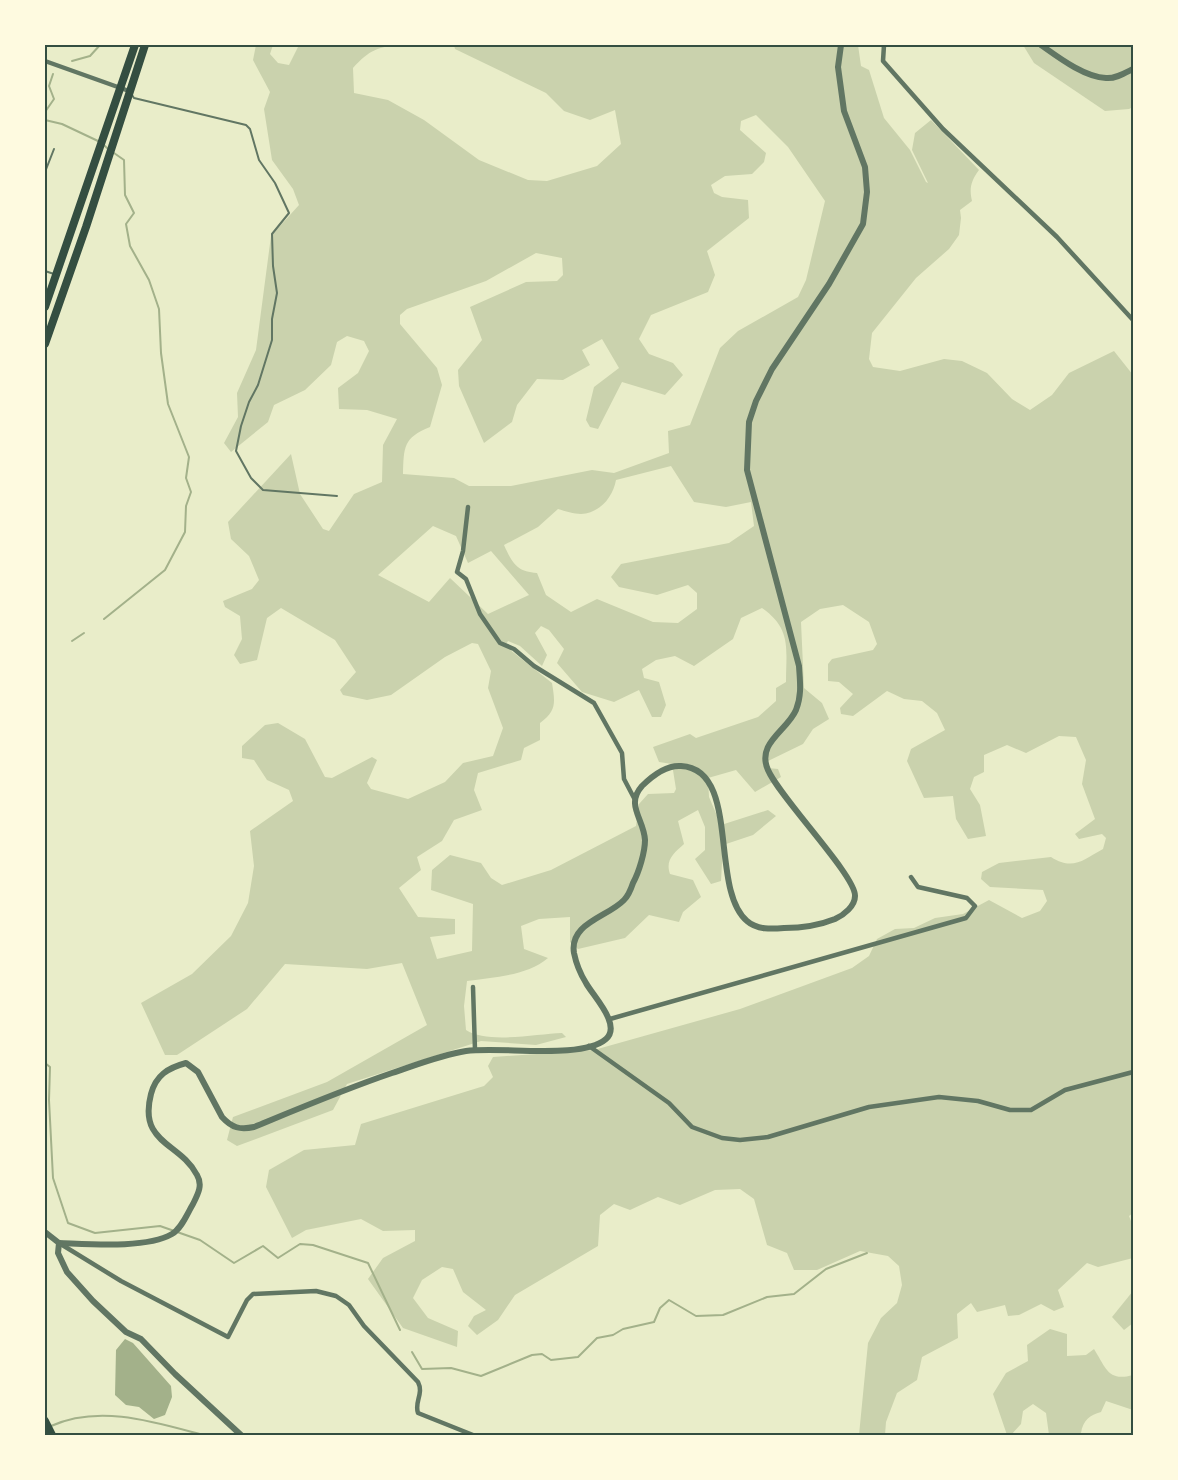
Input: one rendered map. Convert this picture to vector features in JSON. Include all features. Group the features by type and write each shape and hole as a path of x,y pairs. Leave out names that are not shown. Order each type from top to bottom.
{"main road":[{"path":"45,307 135,45"},
{"path":"45,344 145,45"},
{"path":"45,1421 52,1435"}],"street":[{"path":"634,798 640,788 654,776 678,765 692,768 704,775 712,786 717,800 722,825 723,851 735,902 747,922 758,927 797,928 834,919 845,913 853,903 856,894 849,880 792,807 765,764 767,747 795,714 801,694 799,666 747,470 749,422 756,401 790,341 829,285 863,224 865,216 867,192 865,167 844,111 838,67 841,45"},
{"path":"884,45 883,61 943,129 1057,237 1133,320"},
{"path":"1041,45 1066,62 1105,78 1119,76 1133,69"},
{"path":"45,62 129,91"},
{"path":"59,1243 134,1243 171,1234 179,1228 198,1195 199,1179 189,1163 158,1137 148,1112 154,1083 172,1067 186,1063 198,1072 222,1117 242,1129 254,1127 342,1091 429,1060 475,1050 581,1049 606,1040 611,1033 610,1019 584,981 575,955 575,938 582,928 621,903 635,880 645,841 642,825 634,806 634,798 624,779 622,753 594,703 534,666 514,649 500,644 480,614 466,579 457,572 463,551 468,507"},
{"path":"610,1019 966,918 975,906 968,898 918,887 912,876"},
{"path":"473,987 475,1050"},
{"path":"589,1046 669,1102 693,1127 722,1138 740,1140 768,1137 869,1107 939,1097 978,1101 1010,1110 1031,1110 1065,1090 1133,1072"},
{"path":"45,1233 121,1281 228,1337 247,1300 253,1294 328,1292 349,1305 364,1326 418,1382 421,1389 417,1406 418,1413 473,1435"},
{"path":"59,1243 58,1253 68,1272 93,1301 126,1332 141,1339 241,1435"}],"lane":[{"path":"129,91 134,98 246,125 250,129 259,160 275,183 289,213 272,234 277,293 272,319 272,340 258,385 249,402 241,426 236,451 251,478 263,490 337,496"},
{"path":"45,172 54,149"},
{"path":"45,271 55,275"}],"shaded area":[{"path":"256,45 273,45 270,54 278,63 289,65 299,45 402,45 375,50 353,68 354,93 388,100 424,120 479,160 528,180 547,181 597,166 621,144 615,110 590,120 564,111 546,93 455,49 454,45 858,45 861,66 869,70 884,118 910,150 926,182 928,183 912,150 915,133 931,120 979,170 971,185 972,201 960,210 959,235 949,249 916,278 872,333 869,359 873,367 900,371 944,359 962,361 987,373 1012,399 1030,410 1052,395 1069,373 1114,351 1133,375 1133,1213 1129,1216 1133,1226 1133,1258 1098,1267 1087,1263 1058,1290 1064,1307 1054,1311 1041,1304 1019,1315 1008,1316 1005,1305 977,1312 971,1303 957,1314 958,1338 922,1357 917,1380 897,1393 886,1422 885,1435 859,1435 868,1343 881,1318 897,1303 902,1285 899,1266 888,1256 860,1251 817,1270 794,1270 787,1253 767,1245 754,1199 740,1189 715,1190 680,1205 658,1197 630,1210 614,1204 600,1215 598,1246 515,1295 498,1320 477,1335 468,1326 474,1316 486,1310 463,1292 453,1269 442,1267 422,1280 413,1298 428,1318 458,1331 457,1347 403,1328 368,1279 383,1258 415,1241 415,1230 383,1231 361,1219 306,1230 292,1238 266,1187 269,1170 304,1150 355,1145 361,1124 484,1086 493,1077 488,1066 493,1057 594,1050 740,1009 852,968 869,956 877,939 895,929 914,928 935,918 963,914 989,900 1022,918 1040,911 1047,901 1043,890 990,887 981,879 982,872 999,863 1051,857 1072,864 1103,849 1106,838 1102,834 1079,839 1075,834 1095,819 1082,784 1086,760 1076,737 1059,736 1026,753 1007,745 984,755 984,772 974,777 970,789 980,805 986,836 968,839 956,819 953,796 924,798 907,761 911,749 945,730 937,713 922,701 904,699 887,691 853,716 841,714 840,708 853,694 839,682 828,681 828,664 832,659 873,650 877,644 869,622 843,605 820,609 801,622 804,688 822,703 829,719 813,729 803,744 766,762 768,768 778,769 781,777 755,792 736,770 708,778 709,797 721,825 768,810 776,816 753,835 723,845 721,881 711,884 695,859 705,850 705,827 698,810 678,821 684,844 674,854 669,865 670,874 693,880 701,897 683,912 679,922 649,915 625,938 578,949 570,942 570,917 539,919 521,926 524,949 548,958 520,972 467,981 464,1006 466,1030 486,1037 562,1033 566,1037 536,1045 481,1041 347,1084 333,1110 237,1146 227,1140 233,1117 327,1082 427,1025 402,963 367,969 285,964 247,1009 177,1055 165,1055 141,1003 192,974 231,936 248,903 254,866 250,831 293,801 289,790 267,780 254,760 242,758 242,746 265,725 278,723 305,739 325,777 332,778 372,757 377,760 367,783 371,789 408,799 445,782 463,763 493,756 503,728 488,688 491,671 478,644 472,643 445,657 391,695 367,700 343,695 340,690 356,672 335,640 281,608 267,618 257,660 240,664 234,655 242,639 240,616 225,607 223,601 252,589 259,580 249,556 231,539 228,522 291,454 300,494 323,529 329,531 354,494 382,482 383,445 397,419 367,410 339,409 338,388 358,373 369,351 364,341 347,336 337,342 331,365 305,390 274,405 268,422 231,452 224,443 238,417 237,393 256,350 271,236 299,205 293,189 272,160 264,109 270,92 253,60","holes":["756,115 788,147 825,201 806,280 798,297 738,331 720,348 690,425 668,431 669,453 614,473 592,470 511,486 469,486 454,478 403,474 407,444 415,435 430,427 442,385 437,368 400,324 400,315 407,309 486,281 536,253 562,258 563,275 557,281 526,282 470,307 482,340 458,370 459,386 484,443 512,422 517,405 537,379 563,380 590,365 582,350 602,339 619,368 594,387 586,420 590,427 598,429 622,382 665,395 683,375 673,363 649,354 639,339 651,315 708,292 715,275 707,251 749,218 748,200 722,197 714,193 711,185 725,176 752,174 764,162 766,153 740,130 741,121","671,466 694,502 726,507 751,502 754,526 729,543 621,564 611,577 619,587 657,595 688,585 697,593 697,609 678,623 653,622 597,599 571,612 546,595 537,573 525,571 516,565 504,545 538,527 558,509 581,514 594,511 609,498 616,480","433,526 456,536 468,563 491,551 529,595 488,614 450,578 429,602 378,575","762,608 772,616 783,632 786,650 786,682 776,688 776,701 758,717 696,738 690,734 653,747 659,762 672,764 676,789 674,793 648,794 639,804 636,826 551,870 502,885 491,878 481,863 450,855 432,870 431,890 473,904 472,951 437,959 430,937 455,934 455,919 418,917 399,888 421,870 417,857 442,841 454,820 482,810 474,790 478,773 521,760 524,748 540,740 540,723 546,719 554,706 552,683 505,646 508,641 520,646 542,666 547,655 535,633 541,626 549,630 564,649 557,663 582,692 614,702 639,690 652,717 661,717 666,705 659,682 644,678 642,669 656,660 675,656 694,666 733,639 741,618"]},
{"path":"1023,45 1133,45 1133,107 1105,111 1034,63"},
{"path":"1133,1291 1133,1323 1124,1330 1112,1317"},
{"path":"1050,1329 1067,1334 1067,1356 1086,1355 1094,1349 1113,1375 1125,1377 1133,1375 1133,1410 1106,1401 1101,1412 1085,1421 1081,1433 1083,1435 1049,1435 1046,1413 1033,1404 1023,1411 1021,1424 1011,1435 1007,1435 993,1394 1006,1373 1028,1361 1027,1345"},
{"path":"125,1339 133,1343 171,1386 172,1397 165,1415 154,1419 139,1407 126,1405 115,1395 116,1350"}],"waterway":[{"path":"72,61 90,56 100,45"},
{"path":"45,112 54,99 49,86 53,74"},
{"path":"45,120 62,124 98,141"},
{"path":"104,619 165,570 185,532 186,506 191,492 186,478 189,457 168,404 161,353 159,309 149,280 130,246 126,224 134,213 125,195 124,160 114,153"},
{"path":"72,641 84,633"},
{"path":"45,1063 50,1067 49,1100 53,1178 68,1223 95,1233 160,1226 200,1240 234,1263 263,1246 278,1258 300,1244 313,1245 368,1263 400,1330"},
{"path":"412,1352 422,1369 451,1368 481,1376 532,1355 542,1354 551,1360 578,1357 597,1338 654,1322 660,1308 669,1300 696,1316 723,1315 767,1297 794,1294 826,1269 867,1253"},
{"path":"51,1426 88,1416 127,1417 203,1435"}]}
